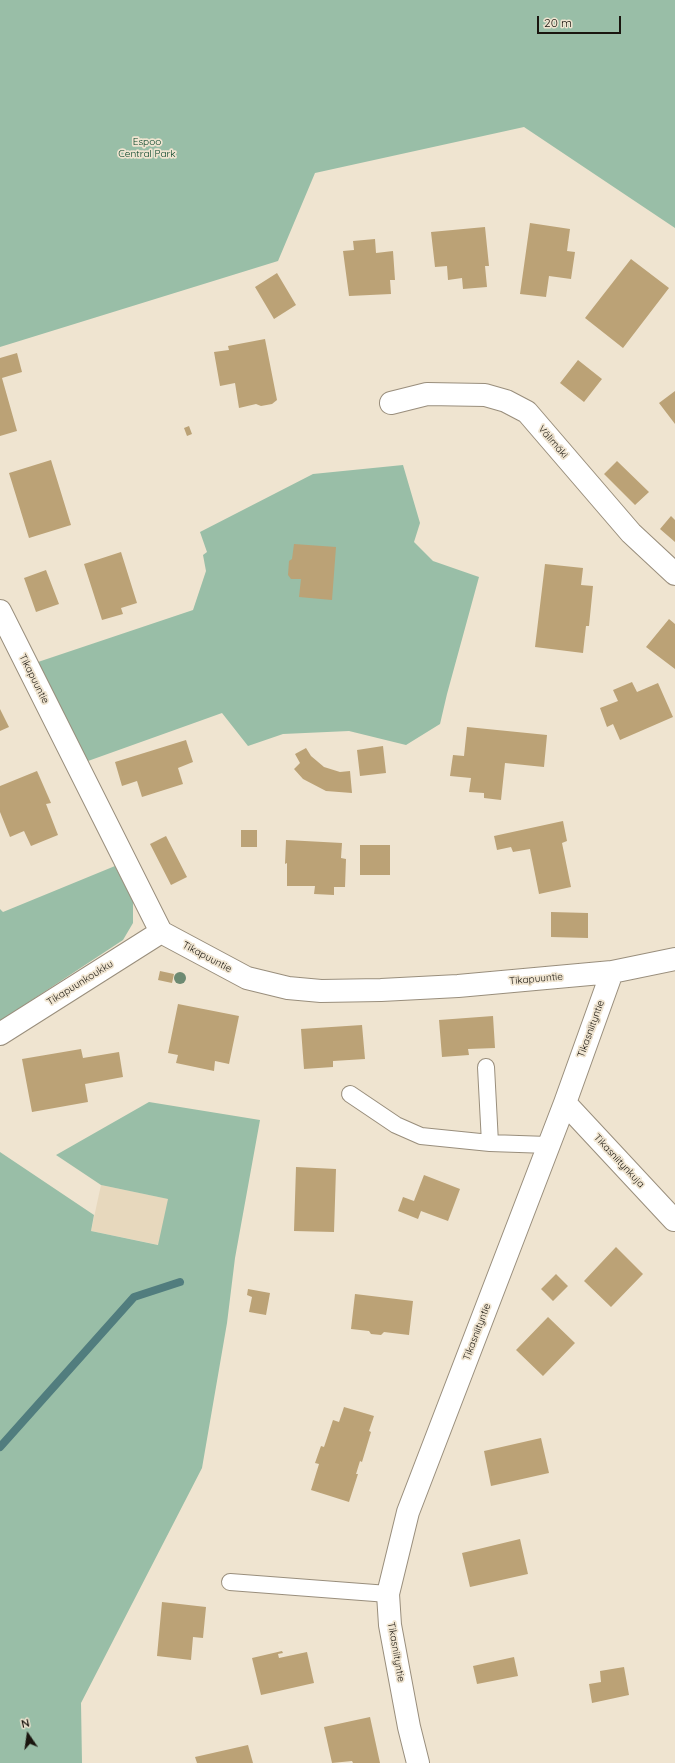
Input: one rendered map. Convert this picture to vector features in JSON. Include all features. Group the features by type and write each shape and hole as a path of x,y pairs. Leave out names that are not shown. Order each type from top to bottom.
{"street":[{"name":"Välimäki","path":"391,403 427,394 485,395 506,401 526,412 632,533 675,574"},
{"name":"Tikapuuntie","path":"0,611 161,932 247,978 288,988 321,991 381,990 473,984 612,972"},
{"name":"Tikapuunkoukku","path":"0,1034 161,932"},
{"path":"612,972 675,959"},
{"name":"Tikasniityntie","path":"418,1763 409,1727 390,1625 388,1594 408,1512 564,1103 612,972"},
{"name":"Tikasniitynkuja","path":"564,1103 674,1220"}],"lane":[{"path":"486,1067 490,1143"},
{"path":"350,1094 396,1125 421,1136 490,1143 548,1145"},
{"path":"230,1582 388,1594"}],"shaded area":[{"path":"101,1185 169,1199 159,1245 91,1231"}],"green space":[{"name":"Espoo Central Park","path":"0,0 675,0 675,228 524,127 315,173 278,261 0,347"},
{"path":"403,465 420,523 414,542 433,561 479,577 440,724 406,745 349,731 283,734 248,746 222,713 88,761 38,662 193,610 206,571 203,555 207,552 200,532 313,474"},
{"path":"115,866 133,901 133,923 123,940 0,1021 0,909 3,912"},
{"path":"149,1102 260,1120 235,1258 227,1323 202,1468 81,1703 82,1763 0,1763 0,1152 94,1215 91,1231 158,1245 168,1199 101,1185 56,1155"}],"building":[{"path":"530,223 570,229 567,251 575,252 571,279 549,276 546,297 520,294"},
{"path":"485,227 489,266 485,266 487,287 463,289 462,278 448,280 447,266 435,267 431,232"},
{"path":"375,239 376,253 393,251 395,280 390,280 391,294 349,296 343,251 354,250 353,241"},
{"path":"631,259 669,288 623,348 585,318"},
{"path":"277,273 296,305 274,319 255,287"},
{"path":"265,339 277,400 272,404 261,406 256,404 239,408 235,383 220,386 214,352 229,350 228,346"},
{"path":"17,353 22,372 2,378 17,431 0,436 0,358"},
{"path":"578,360 602,379 584,402 560,383"},
{"path":"675,391 675,424 659,403"},
{"path":"189,426 192,434 187,436 184,428"},
{"path":"51,460 71,525 29,538 9,473"},
{"path":"617,461 649,492 635,505 604,474"},
{"path":"671,516 675,520 675,542 660,529"},
{"path":"294,544 336,547 332,600 299,597 301,579 291,579 288,575 289,561 292,559"},
{"path":"121,552 137,603 121,608 123,614 102,620 84,564"},
{"path":"545,564 583,568 581,585 593,586 589,626 586,626 583,653 535,647"},
{"path":"46,570 59,604 36,612 24,578"},
{"path":"669,619 675,624 675,669 646,647"},
{"path":"632,682 637,692 658,683 673,717 620,740 613,724 607,727 600,708 618,701 613,690"},
{"path":"0,709 9,727 0,731"},
{"path":"467,727 547,735 544,767 505,763 501,800 484,798 484,793 469,792 471,778 450,776 453,755 464,756"},
{"path":"186,740 193,762 178,768 183,784 142,797 137,781 122,786 115,762"},
{"path":"383,746 386,773 360,776 357,750"},
{"path":"306,748 311,756 324,767 340,772 350,771 352,793 326,791 303,779 294,769 300,763 295,754"},
{"path":"37,771 51,803 46,804 58,835 31,846 24,831 10,837 0,812 0,786"},
{"path":"563,821 567,841 562,843 571,887 539,894 530,849 513,852 511,847 497,850 494,836"},
{"path":"241,830 257,830 257,847 241,847"},
{"path":"166,836 187,877 171,885 150,844"},
{"path":"286,840 342,843 341,858 346,859 345,887 334,887 334,895 314,894 315,886 287,886 287,863 285,864"},
{"path":"360,845 390,845 390,875 360,875"},
{"path":"551,912 588,913 588,938 551,937"},
{"path":"160,971 174,974 172,983 158,980"},
{"path":"178,1004 239,1016 229,1064 215,1061 214,1071 176,1063 178,1055 168,1053"},
{"path":"493,1016 495,1048 468,1049 469,1055 442,1057 439,1020"},
{"path":"362,1025 365,1059 333,1061 333,1067 304,1069 301,1029"},
{"path":"81,1049 83,1058 119,1052 123,1077 85,1084 88,1102 32,1112 22,1059"},
{"path":"296,1167 336,1169 334,1232 294,1231"},
{"path":"424,1175 460,1189 448,1221 421,1211 418,1219 398,1211 403,1197 414,1201"},
{"path":"616,1247 643,1274 611,1307 584,1281"},
{"path":"556,1274 568,1286 553,1301 541,1289"},
{"path":"248,1289 270,1293 266,1315 249,1312 252,1297 247,1295"},
{"path":"355,1294 413,1301 409,1335 384,1332 381,1335 371,1334 369,1331 351,1329"},
{"path":"548,1317 575,1343 543,1376 516,1350"},
{"path":"344,1407 374,1416 369,1431 371,1432 362,1462 360,1461 356,1474 358,1474 349,1502 311,1490 319,1464 315,1463 321,1446 324,1447 333,1420 339,1422"},
{"path":"541,1438 549,1473 491,1486 484,1451"},
{"path":"520,1539 528,1574 470,1587 462,1553"},
{"path":"162,1602 206,1607 203,1638 193,1637 191,1660 157,1656"},
{"path":"282,1651 283,1653 278,1654 279,1658 307,1652 314,1683 261,1695 252,1658"},
{"path":"514,1657 518,1676 477,1684 473,1666"},
{"path":"624,1667 629,1695 592,1703 589,1684 601,1682 600,1671"},
{"path":"370,1717 380,1763 353,1763 352,1761 332,1763 324,1727"},
{"path":"248,1745 253,1763 197,1763 195,1757"}],"waterway":[{"path":"0,1447 134,1297 180,1282"}]}
